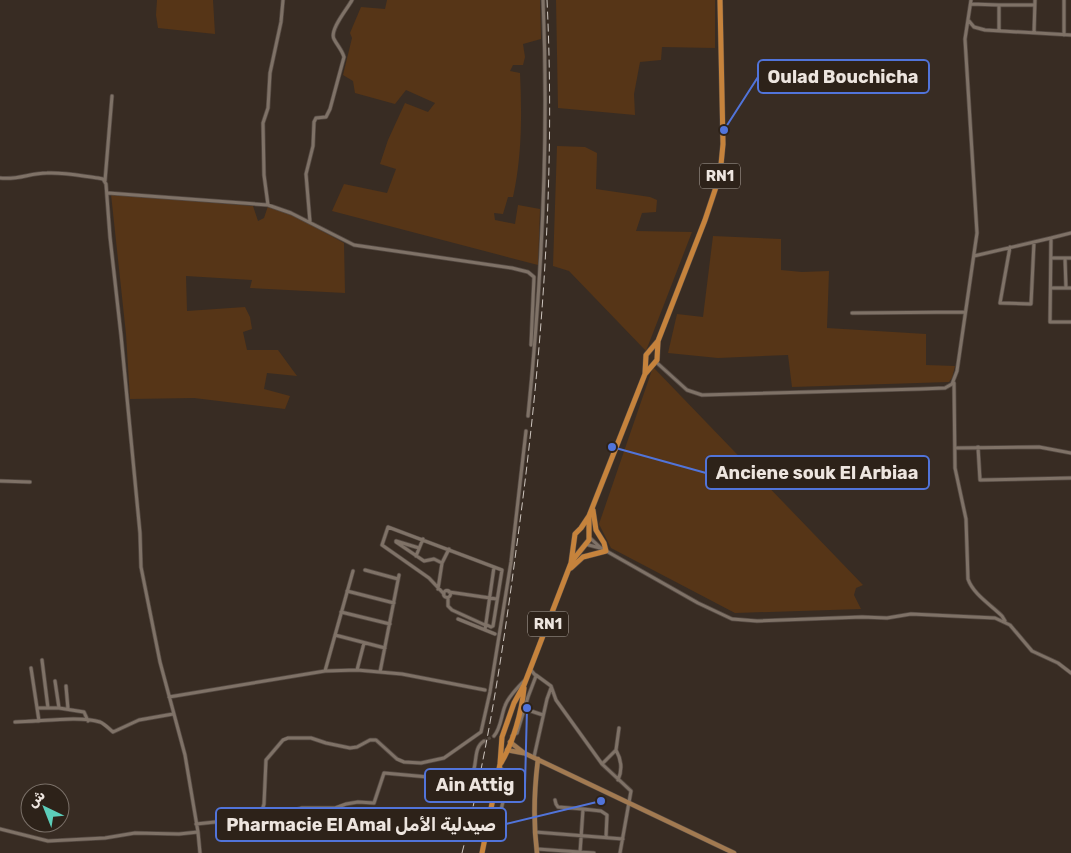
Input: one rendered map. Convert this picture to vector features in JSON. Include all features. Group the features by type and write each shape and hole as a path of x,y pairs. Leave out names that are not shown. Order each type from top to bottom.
{"main road":[{"name":"RN1","path":"653,353 705,220 721,170 723,140 720,0"},
{"path":"589,516 588,542 584,545 578,545 574,541 575,534 589,516 645,374 658,357 653,353 646,355 645,374"},
{"path":"646,360 649,363 654,363"},
{"path":"568,570 583,557 603,550 604,543 596,530 593,507"},
{"path":"579,531 584,531 588,536"},
{"name":"RN1","path":"482,853 500,765 501,741 512,707 525,682 571,562 574,541"},
{"name":"RN1","path":"571,562 584,545"},
{"name":"RN1","path":"500,765 523,708 525,682"},
{"path":"512,707 518,704 523,708"},
{"path":"501,741 504,745 510,743"}],"street":[{"path":"268,205 264,175 263,122 268,108 270,73 281,22 283,0"},
{"path":"310,223 306,174 312,146 314,122 316,118 326,118 330,109 344,56 333,38 333,34 342,14 352,0"},
{"path":"528,416 537,317 543,212 545,137 543,0"},
{"path":"1034,33 1035,0"},
{"path":"1064,0 1064,35"},
{"path":"1034,5 999,5 971,2 965,35 977,215 974,256 954,382 956,475 966,519 968,579 970,585 1002,616 1032,651 1058,663 1071,673"},
{"path":"999,5 999,31"},
{"path":"969,21 974,28 1071,35"},
{"path":"112,96 105,181 108,193 110,237 140,527 140,567 173,714 185,755 200,853"},
{"path":"0,178 14,179 48,172 98,178 105,181"},
{"path":"108,193 268,205 291,213 346,243 365,248 530,272 534,277 531,345"},
{"path":"974,256 1071,233"},
{"path":"1051,238 1050,322 1071,322"},
{"path":"1010,247 1000,303 1030,304 1034,242"},
{"path":"1051,258 1071,258"},
{"path":"1050,288 1069,288 1065,258"},
{"path":"852,313 965,312"},
{"path":"654,363 687,390 702,395 926,389 948,387 954,382"},
{"path":"259,820 264,804 266,760 286,738 311,738 350,748 370,740 376,740 397,760 421,763 444,758 481,732 490,692 511,562 526,431"},
{"path":"978,447 980,480 1071,478"},
{"path":"955,448 1039,447 1071,453"},
{"path":"0,481 30,482"},
{"path":"448,598 429,578 382,545 388,527 502,570 493,626 485,626 458,619"},
{"path":"588,536 603,550 698,603 732,619 757,621 879,618 911,614 987,617 1006,622"},
{"path":"416,556 423,539"},
{"path":"418,548 396,541 424,561 434,559 442,563"},
{"path":"584,545 603,550"},
{"path":"438,589 442,563 449,549"},
{"path":"485,626 494,567"},
{"path":"325,671 353,570"},
{"path":"365,570 399,577 380,672"},
{"path":"348,591 394,603"},
{"path":"444,594 446,591 497,599"},
{"path":"449,592 451,595 448,598 448,606 452,610 485,626 495,634"},
{"path":"341,612 390,624"},
{"path":"335,635 385,648"},
{"path":"357,670 364,643"},
{"path":"42,660 48,708"},
{"path":"31,668 40,721"},
{"path":"530,669 551,687 556,700 602,764 632,792 620,853"},
{"path":"170,697 325,671 357,670 408,674 486,690"},
{"path":"536,675 523,708 543,714"},
{"path":"55,681 59,708"},
{"path":"494,736 508,700 525,682"},
{"path":"66,686 68,709"},
{"path":"551,687 543,714 536,758 534,794 537,851 594,853"},
{"path":"504,710 512,707"},
{"path":"37,708 59,708 84,712 88,720"},
{"path":"15,722 88,720 102,723 113,732 139,720 173,714"},
{"path":"618,780 621,759 616,750 619,728"},
{"path":"196,824 244,819 259,820 302,808 334,808 358,802 374,803 384,772 461,780 468,778 474,774 478,745 484,741"},
{"path":"510,743 524,753"},
{"path":"507,750 524,753 536,758 734,853"},
{"path":"602,764 616,750"},
{"path":"489,822 496,822 500,816 506,780 500,765"},
{"path":"556,800 558,807 602,811 607,815 606,837"},
{"path":"580,852 583,810"},
{"path":"0,828 48,842 95,839 141,832 179,834 198,832"},
{"path":"535,832 623,839"}],"shaded area":[{"path":"157,0 213,0 215,34 158,28 156,15"},
{"path":"387,0 540,0 541,39 523,44 525,57 523,65 513,65 510,71 520,73 521,104 520,151 513,197 508,197 503,214 494,213 495,220 515,224 518,205 540,209 538,265 332,211 344,184 387,193 396,169 380,164 388,140 405,103 428,112 435,103 406,90 395,104 355,93 353,81 343,75 352,38 350,33 361,7 385,9"},
{"path":"556,0 715,0 715,48 662,47 661,60 640,62 634,94 635,115 558,108"},
{"path":"557,146 585,147 597,153 596,189 650,197 657,200 656,212 642,213 636,231 692,232 646,351 569,271 553,266"},
{"path":"111,194 253,206 258,221 264,218 268,206 296,217 344,243 345,293 250,288 252,280 186,276 187,311 245,307 250,317 252,329 243,332 247,350 278,350 297,376 267,373 264,389 290,396 285,409 194,398 130,399 126,334"},
{"path":"713,236 781,239 781,270 802,272 829,271 827,328 926,334 926,365 955,366 952,378 949,382 792,387 788,355 718,358 668,353 677,314 703,317"},
{"path":"653,367 863,585 856,588 854,595 861,609 735,613 611,548 599,524"}],"tunnel":[{"path":"484,741 494,736"}],"railway":[{"path":"462,853 487,741 500,665 533,414 548,207 549,69 547,0"}],"place":[{"name":"Oulad Bouchicha","path":"724,130"},
{"name":"Anciene souk El Arbiaa","path":"612,447"},
{"name":"Ain Attig","path":"527,708"},
{"name":"Pharmacie El Amal صيدلية الأمل","path":"601,801"}]}
